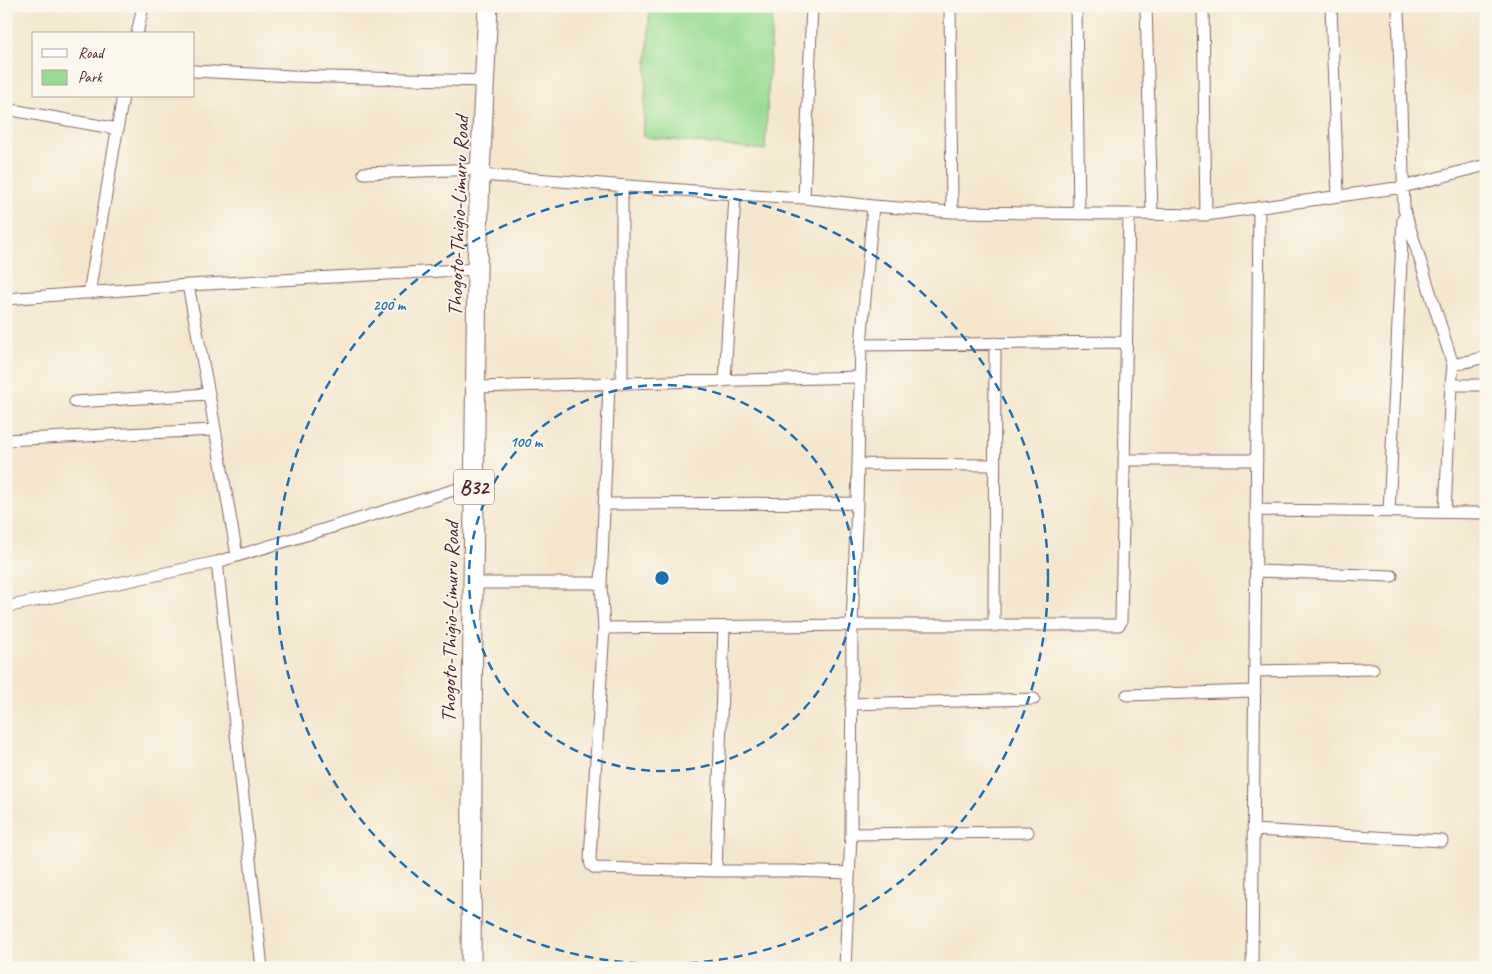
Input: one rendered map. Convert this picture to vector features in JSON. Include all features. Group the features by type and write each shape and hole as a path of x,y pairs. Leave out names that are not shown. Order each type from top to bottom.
{"highway":[{"name":"Thogoto-Thigio-Limuru Road","path":"471,968 477,269 488,6"}],"street":[{"path":"137,32 143,6"},
{"path":"804,198 812,6"},
{"path":"950,6 952,212"},
{"path":"1076,6 1079,214"},
{"path":"1146,6 1152,214"},
{"path":"1203,6 1206,215"},
{"path":"1332,6 1338,196"},
{"path":"1389,511 1404,209 1398,6"},
{"path":"195,71 292,76 484,81"},
{"path":"89,293 123,98"},
{"path":"6,108 118,130"},
{"path":"364,173 480,172 622,186 804,198 952,212 1206,215 1403,187 1486,165"},
{"path":"622,186 622,384"},
{"path":"725,381 735,194"},
{"path":"845,968 851,834 852,625 861,345 873,206"},
{"path":"1252,968 1259,207"},
{"path":"1404,209 1453,365 1446,512"},
{"path":"604,628 852,625 1119,625 1129,214"},
{"path":"6,299 188,285 477,269"},
{"path":"188,285 237,556"},
{"path":"861,345 1126,342"},
{"path":"994,626 995,343"},
{"path":"1453,365 1486,357"},
{"path":"476,388 860,377"},
{"path":"608,384 601,585 604,628 591,865 595,868 849,873"},
{"path":"1451,385 1486,385"},
{"path":"75,402 209,394"},
{"path":"6,440 215,430"},
{"path":"1124,460 1257,460"},
{"path":"858,464 994,465"},
{"path":"6,607 217,562 464,487 474,482"},
{"path":"604,504 857,503"},
{"path":"1256,510 1486,513"},
{"path":"217,562 262,968"},
{"path":"1256,571 1392,576"},
{"path":"473,583 593,583 601,585"},
{"path":"716,871 724,627"},
{"path":"1255,671 1373,669"},
{"path":"1127,695 1255,691"},
{"path":"851,704 1034,699"},
{"path":"1254,830 1442,841"},
{"path":"851,834 1028,832"}],"green space":[{"path":"650,6 773,6 765,150 643,137"}]}
